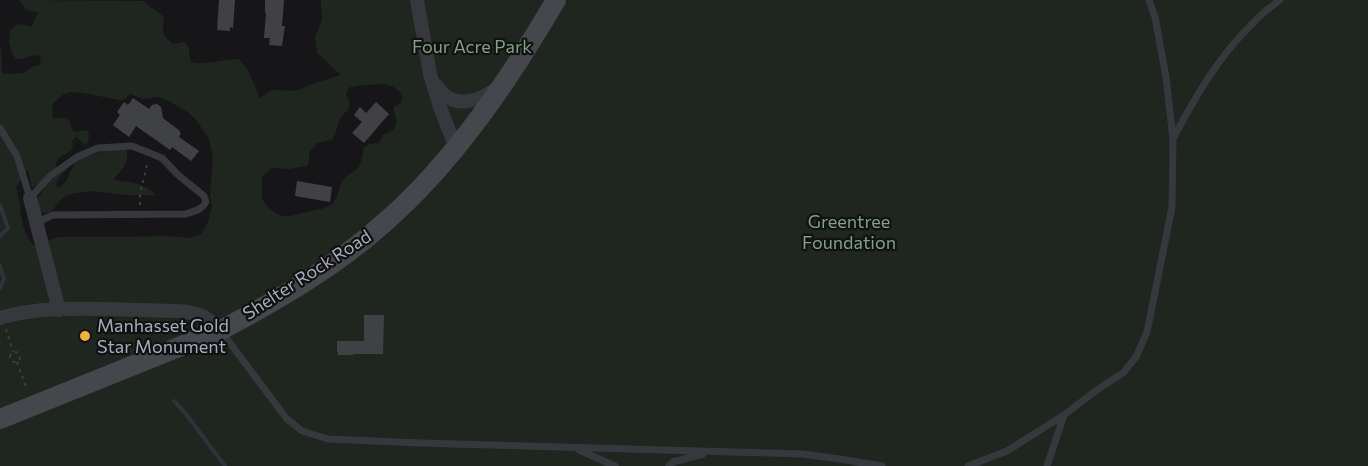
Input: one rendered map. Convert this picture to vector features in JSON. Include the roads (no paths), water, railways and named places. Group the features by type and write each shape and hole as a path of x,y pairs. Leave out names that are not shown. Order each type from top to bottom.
{"main road":[{"name":"Shelter Rock Road","path":"0,419 221,330 255,312 350,251 385,223 423,186 456,148 507,78 556,0"}],"street":[{"path":"417,0 430,74 456,148"},
{"path":"430,74 438,89 446,96 456,101 466,102 486,96 507,78"},
{"path":"30,198 58,310"},
{"path":"0,318 26,312 58,310 176,311 204,317 221,330"}],"lane":[{"path":"968,466 1007,451 1064,415 1123,373 1136,357 1147,332 1172,207 1173,139 1166,77 1155,17 1149,0"},
{"path":"1173,139 1187,113 1236,41 1280,0"},
{"path":"0,128 17,156 30,198"},
{"path":"30,198 50,176 77,157 98,148 132,146 162,158 177,174 204,196 206,202 204,207 186,214 53,215 37,222"},
{"path":"221,330 286,418 302,431 328,439 803,454 882,466"},
{"path":"1047,466 1064,415"},
{"path":"574,447 615,466"},
{"path":"669,466 673,462 713,452"}],"waterway":[{"path":"0,205 8,228 0,236"},
{"path":"0,266 4,279 0,288"},
{"path":"174,401 225,466"}],"place":[{"name":"Manhasset Gold Star Monument","path":"85,336"}],"park label":[{"name":"Four Acre Park","path":"472,47"},
{"name":"Greentree Foundation","path":"849,232"}]}
